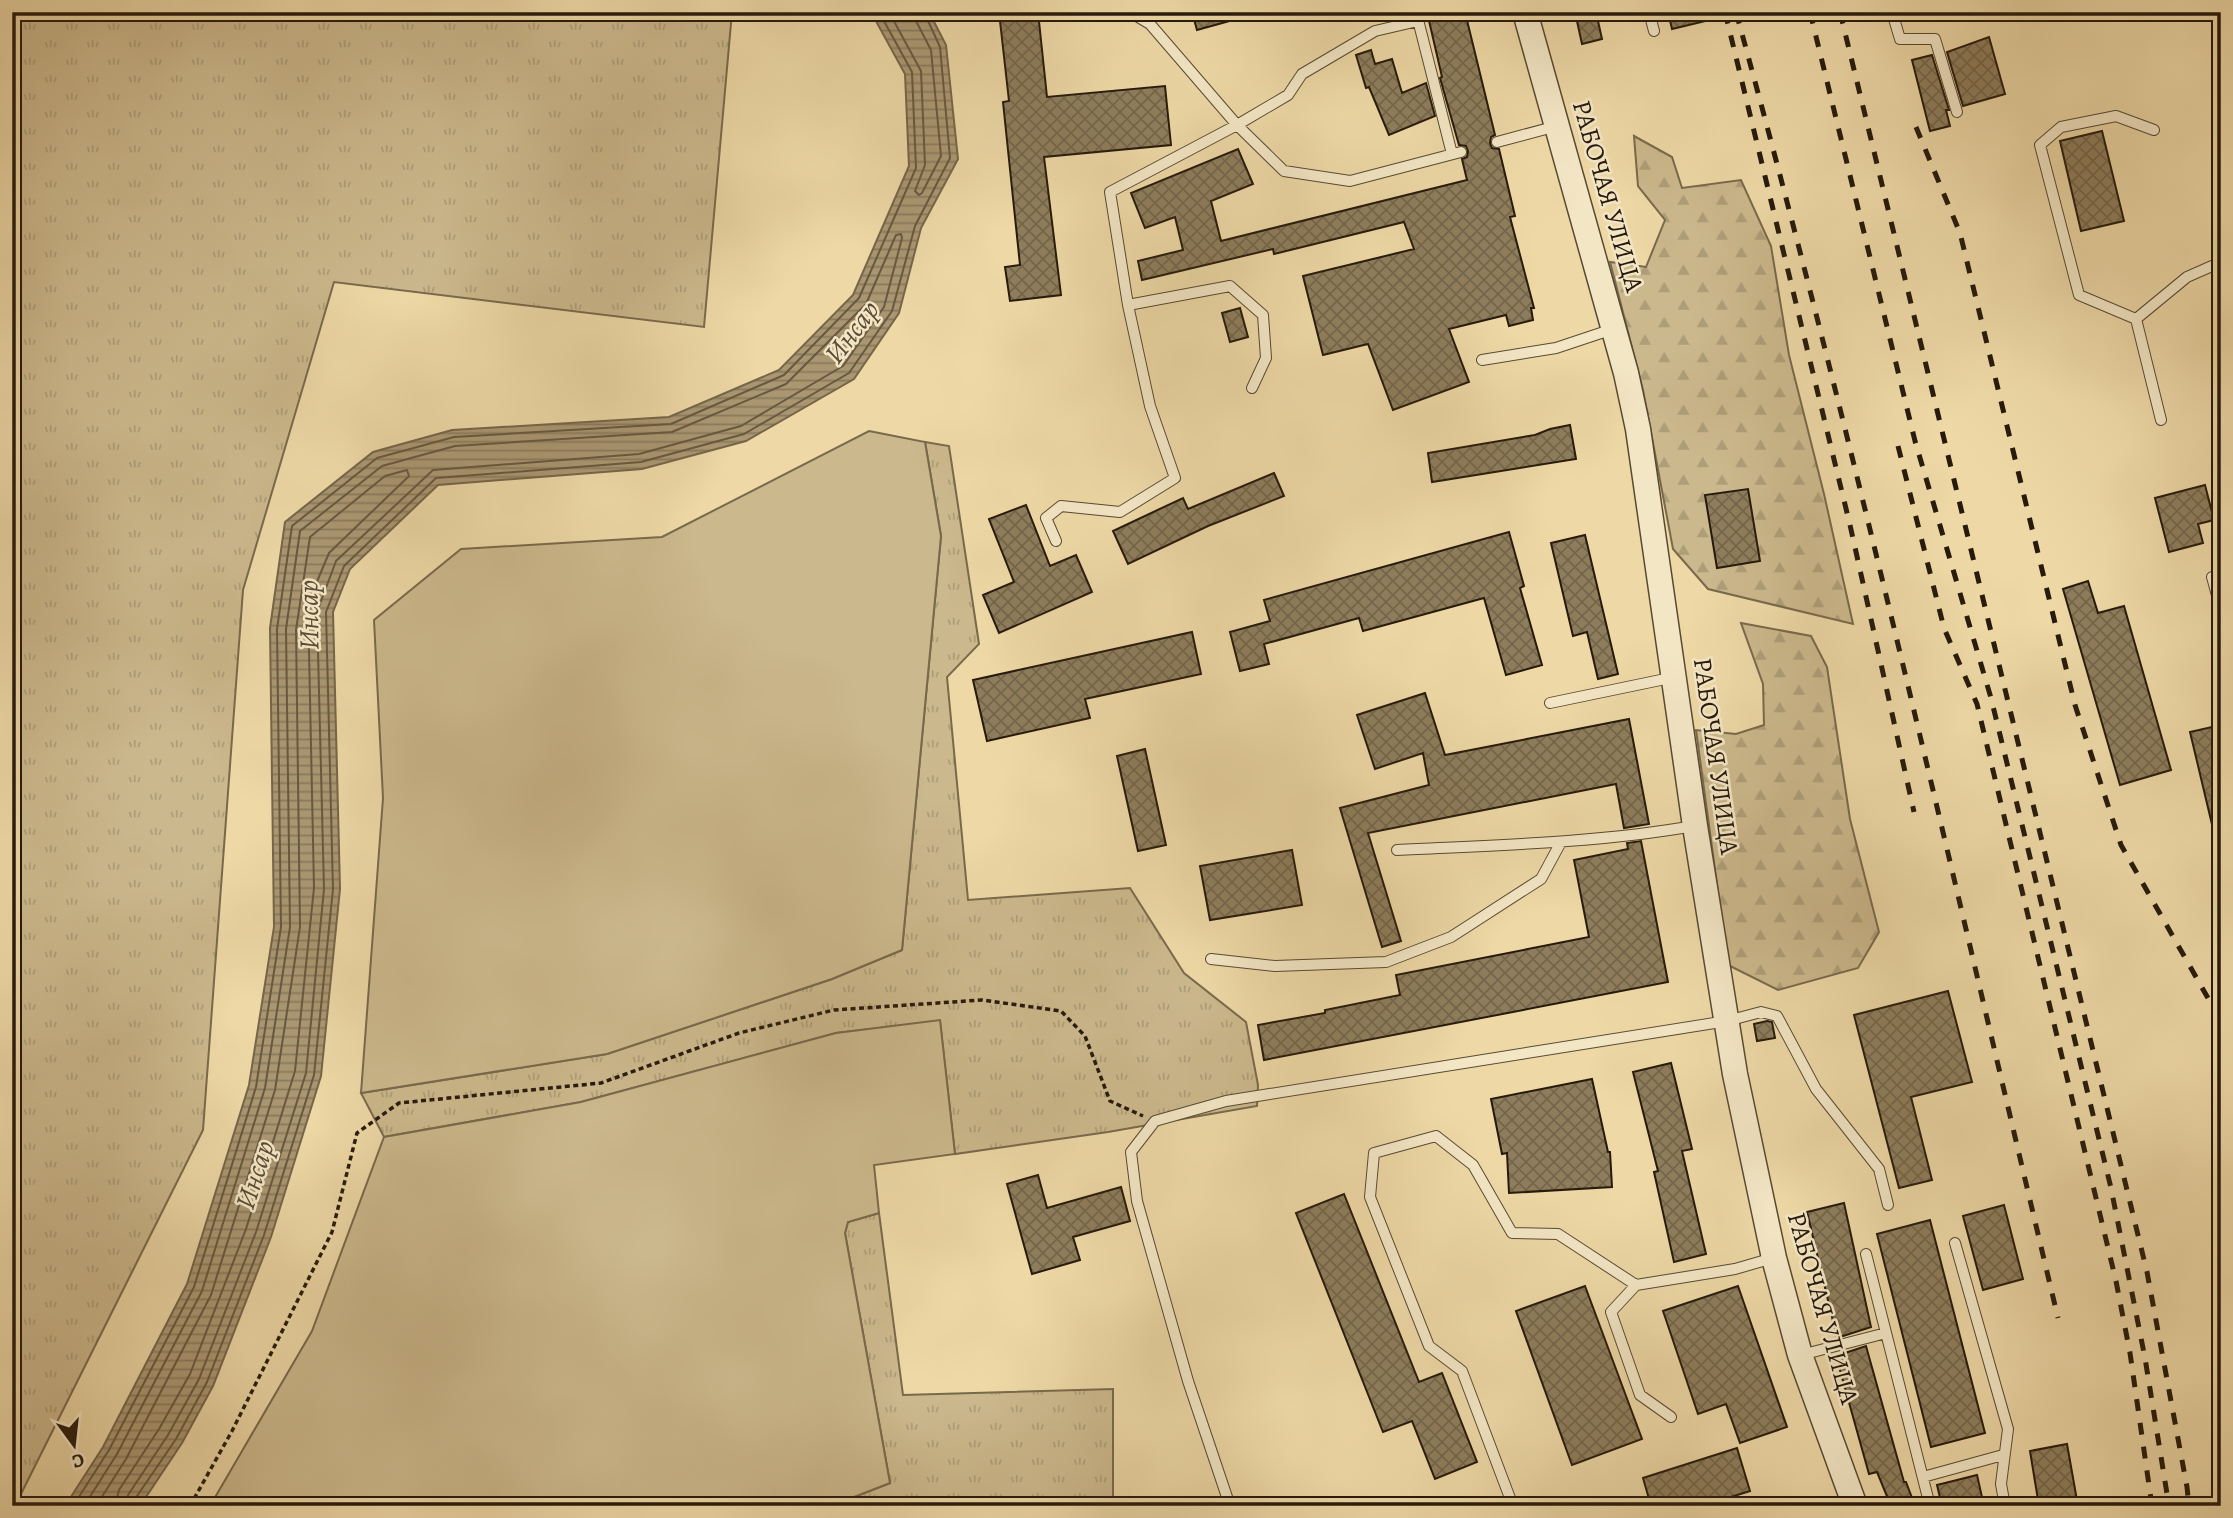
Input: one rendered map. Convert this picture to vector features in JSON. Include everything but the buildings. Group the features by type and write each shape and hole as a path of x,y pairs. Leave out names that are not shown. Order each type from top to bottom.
{"street":[{"name":"РАБОЧАЯ УЛИЦА","path":"1525,12 1614,329 1638,429 1695,826 1735,1074 1774,1258 1800,1355 1855,1506"}],"lane":[{"path":"1056,541 1046,517 1061,506 1120,512 1175,478 1150,406 1128,305 1110,192 1237,125 1289,95 1302,74 1364,37 1417,16 1456,153 1350,181 1284,171 1237,125 1150,24 1130,12"},
{"path":"1649,12 1654,31"},
{"path":"1892,12 1900,39 1935,39 1957,111"},
{"path":"2136,319 2079,295 2040,145 2061,127 2116,116 2154,130"},
{"path":"1497,142 1557,126"},
{"path":"2136,319 2187,277 2221,262"},
{"path":"1128,305 1230,286 1263,315 1266,358 1252,388"},
{"path":"2136,319 2161,420"},
{"path":"1482,360 1556,348 1614,329"},
{"path":"2212,577 2221,610"},
{"path":"1550,703 1675,677"},
{"path":"1397,850 1561,842 1640,835 1695,826"},
{"path":"1211,959 1275,967 1386,962 1451,937 1541,879 1561,842"},
{"path":"1230,1506 1188,1381 1137,1201 1131,1152 1155,1121 1226,1101 1727,1021 1761,1012 1777,1016 1815,1089 1879,1169 1888,1205"},
{"path":"1513,1506 1462,1371 1429,1346 1370,1197 1374,1153 1436,1136 1473,1165 1512,1233 1558,1234 1636,1285"},
{"path":"1955,1243 2008,1429 2001,1484 2005,1506"},
{"path":"1866,1254 1930,1506"},
{"path":"1671,1417 1640,1395 1611,1312 1636,1285 1735,1269 1774,1258"},
{"path":"1800,1355 1886,1333"},
{"path":"1923,1476 2003,1455"}],"path":[{"path":"190,1506 232,1431 332,1232 356,1133 399,1102 601,1083 739,1033 834,1010 982,1000 1061,1011 1085,1036 1110,1101 1155,1121"}],"green space":[{"path":"12,12 732,12 704,327 334,282 243,590 203,1130 15,1506 12,1506"},
{"path":"1634,136 1672,157 1682,188 1741,180 1771,246 1789,355 1853,624 1708,589 1673,549 1643,390 1610,262 1646,267 1665,220 1638,186"},
{"path":"869,431 925,442 941,536 902,950 832,979 607,1054 361,1093 383,798 374,620 461,549 662,537"},
{"path":"925,442 949,446 979,644 947,677 968,900 1130,888 1184,973 1246,1022 1258,1085 1257,1106 1108,1132 955,1154 940,1021 836,1033 581,1102 384,1137 361,1093 607,1054 832,979 902,950 941,536"},
{"path":"1741,623 1811,636 1827,667 1850,819 1879,932 1858,968 1778,990 1728,965 1696,730 1736,734 1764,725 1763,684"},
{"path":"940,1020 955,1154 874,1165 879,1213 848,1222 845,1233 890,1483 831,1506 210,1506 312,1331 384,1137 581,1102 836,1033"},
{"path":"879,1213 903,1395 1113,1389 1113,1506 831,1506 890,1483 845,1233 848,1222"}],"water":[{"name":"Инсар","path":"871,12 929,12 946,45 958,159 921,228 899,313 854,379 746,441 642,469 438,485 350,569 333,612 340,889 321,1076 271,1237 213,1386 182,1443 140,1506 65,1506 103,1447 187,1284 249,1085 274,927 270,628 285,522 373,452 452,430 669,417 779,370 853,295 909,166 905,74"}],"railway":[{"path":"1725,12 1850,525 1914,812"},
{"path":"1736,12 1863,500 2058,1318"},
{"path":"1810,12 1915,441 1991,698 2111,1188 2145,1358 2169,1506"},
{"path":"1840,12 2147,1272 2189,1506"},
{"path":"1916,127 1960,233 2075,705 2121,845 2221,1021"},
{"path":"1898,446 1944,628 1977,704 2116,1281 2130,1353 2152,1506"}]}
